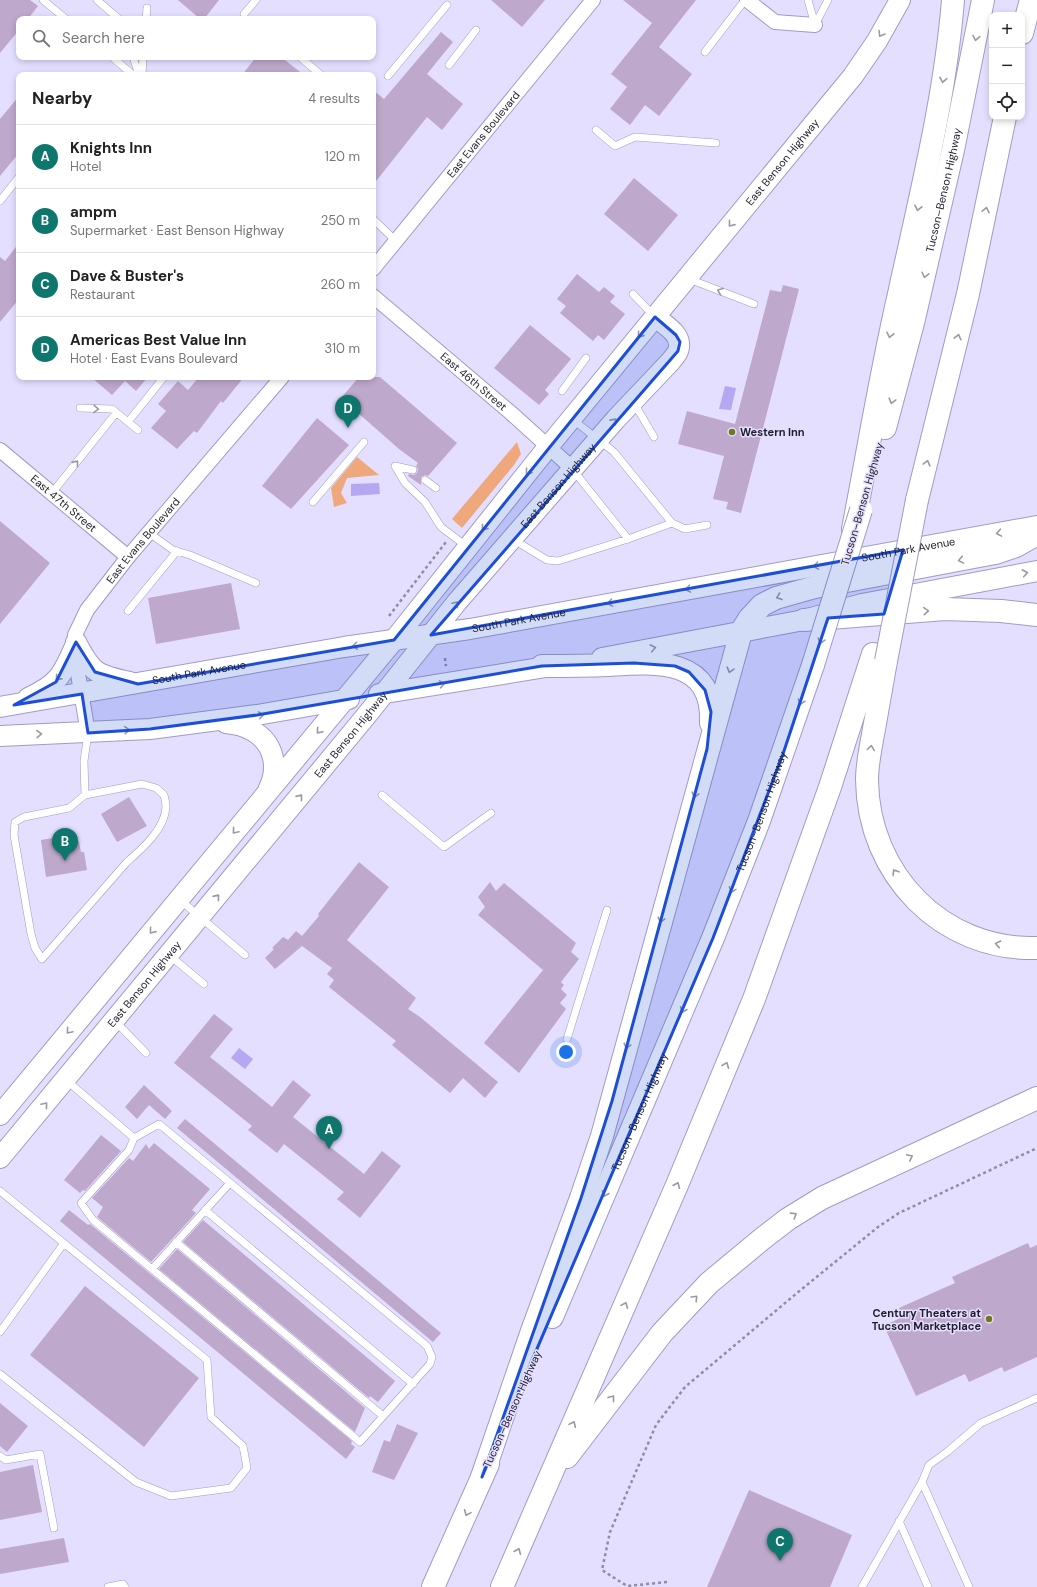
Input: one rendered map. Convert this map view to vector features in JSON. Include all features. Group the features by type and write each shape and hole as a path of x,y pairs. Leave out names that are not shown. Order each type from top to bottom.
{"highway":[{"path":"859,510 884,363 935,125 946,61 953,0"},
{"name":"Tucson–Benson Highway","path":"433,1587 648,1093 713,938 759,820 813,665 848,553 913,323 953,150 983,0"},
{"path":"1024,12 1026,0"},
{"path":"1025,21 1030,0"},
{"path":"502,1587 677,1185 754,999 879,657 968,294 1004,120"},
{"path":"482,1477 532,1331 602,1136 740,632 749,619 762,605 776,598 815,586 995,554 1016,546 1037,534"},
{"path":"804,620 945,609 1001,611 1037,615"},
{"path":"879,657 867,779 869,808 875,832 884,855 896,876 909,893 925,910 945,924 971,936 998,945 1037,948"},
{"path":"542,666 657,664 675,666 689,672 698,680 710,701 712,712 707,749"},
{"path":"546,1485 662,1333 709,1283 756,1244 788,1219 822,1198 1037,1098"}],"main road":[{"name":"East Benson Highway","path":"0,1116 394,640 548,447 853,76 877,41 900,0"},
{"name":"East Benson Highway","path":"0,1158 201,918 431,635 572,469 671,361 678,351 680,342 676,335 655,317"},
{"name":"South Park Avenue","path":"7,706 344,647 478,628 1037,526"},
{"path":"0,736 150,729 257,715 542,666 576,662 740,632 804,620 862,604 1037,571"},
{"path":"76,643 84,658 95,672 110,678 138,684"},
{"path":"7,706 39,693 56,682 64,671 76,643"},
{"path":"208,721 226,723 247,728 255,732 267,745 271,752 274,769 273,778 269,788 262,798"},
{"path":"0,1116 20,1135"}],"street":[{"name":"East Evans Boulevard","path":"376,265 593,0"},
{"path":"746,0 775,22 815,25"},
{"name":"East 46th Street","path":"376,299 511,414 572,469"},
{"name":"East Evans Boulevard","path":"88,733 76,662 76,635 87,610 128,557 279,380"},
{"name":"East 47th Street","path":"0,450 128,557"}],"lane":[{"path":"43,0 59,16"},
{"path":"97,0 116,16"},
{"path":"244,14 256,0"},
{"path":"705,52 746,0"},
{"path":"808,0 815,25"},
{"path":"815,25 828,0"},
{"path":"388,76 447,5"},
{"path":"146,16 147,8"},
{"path":"448,65 476,30"},
{"path":"116,60 130,72"},
{"path":"134,60 140,72"},
{"path":"141,72 143,60"},
{"path":"304,60 318,72"},
{"path":"596,130 615,146 635,137 716,143"},
{"path":"0,201 16,181"},
{"path":"376,222 396,241"},
{"path":"687,278 754,304"},
{"path":"633,294 655,317"},
{"path":"562,392 586,358"},
{"path":"128,422 162,380"},
{"path":"633,402 654,437"},
{"path":"80,408 114,411 138,430"},
{"path":"52,493 114,411"},
{"path":"572,419 614,452 672,523 685,529 707,525"},
{"path":"313,502 364,442"},
{"path":"413,470 395,466 405,483 425,502 441,527 468,548"},
{"path":"572,469 628,539"},
{"path":"425,480 436,488"},
{"path":"513,539 547,560 558,561 628,539 672,523"},
{"path":"149,532 173,550 190,555 256,583"},
{"path":"128,610 177,551"},
{"path":"85,795 84,762 88,733"},
{"path":"142,784 156,788 164,795 166,808 161,826 140,851 127,862 42,959 35,948 30,934 14,835 15,822 24,817 69,808 85,795 142,784"},
{"path":"382,795 444,847 491,813"},
{"path":"179,898 245,955"},
{"path":"567,1039 607,910"},
{"path":"169,955 204,984"},
{"path":"115,1021 146,1054"},
{"path":"66,1080 134,1138"},
{"path":"159,1124 230,1183 427,1346 432,1357 430,1364 360,1442 93,1220 81,1203 129,1150 134,1138 159,1124"},
{"path":"152,1269 230,1183"},
{"path":"0,1191 207,1360 211,1417 243,1446 247,1468 231,1488 171,1496 136,1482 0,1374"},
{"path":"205,1210 413,1384"},
{"path":"176,1242 383,1416"},
{"path":"0,1332 64,1243"},
{"path":"862,1587 922,1482 929,1466 981,1423 1037,1398"},
{"path":"0,1456 6,1460 40,1454 54,1528"},
{"path":"922,1482 969,1587"},
{"path":"899,1521 928,1587"},
{"path":"108,1587 123,1584 125,1587"}],"path":[{"path":"389,616 452,535"},
{"path":"445,658 446,666"},
{"path":"667,1582 627,1586 602,1570 610,1532 656,1425 684,1387 878,1227 900,1213 1037,1148"}],"highlighted area":[{"path":"655,317 676,335 680,342 678,351 431,635 903,550 884,614 828,618 783,754 713,938 482,1477 581,1198 612,1101 707,749 711,712 705,690 689,672 675,666 634,663 542,666 257,715 150,729 88,733 82,694 14,705 56,682 76,642 95,672 138,684 394,640"}],"shaded area":[{"path":"725,386 736,388 731,410 719,409"},
{"path":"517,442 521,454 514,465 462,528 452,519"},
{"path":"357,457 379,475 347,478 341,493 347,503 334,507 331,488"},
{"path":"379,483 380,494 351,496 351,484"},
{"path":"239,1048 253,1059 245,1069 231,1058"}],"building":[{"path":"0,0 30,0 38,6 30,16 16,16 16,34 0,53"},
{"path":"178,0 219,0 206,16 197,16"},
{"path":"491,0 545,0 522,27"},
{"path":"623,0 696,0 659,47 692,74 659,116 645,105 630,125 610,109 627,87 611,74 652,23"},
{"path":"441,32 453,42 427,74 463,104 442,130 427,117 376,181 376,92 384,99"},
{"path":"254,60 285,60 300,72 244,72"},
{"path":"16,100 16,157 0,176 0,119"},
{"path":"634,178 678,215 648,251 604,214"},
{"path":"16,247 16,303 0,322 0,257 5,261"},
{"path":"577,274 599,292 604,287 615,296 610,302 625,314 604,340 598,335 593,341 560,313 566,306 557,299"},
{"path":"783,285 799,289 741,513 726,509 728,502 713,499 724,456 678,444 687,411 735,424 770,290 781,292"},
{"path":"530,325 571,359 545,390 549,394 539,405 494,368"},
{"path":"376,377 380,377 457,443 428,476 425,475 421,477 421,485 408,476 409,474 414,475 417,473 418,469 416,466 418,463 399,449 341,398 356,380 376,380"},
{"path":"94,380 145,380 136,391 125,381 112,395"},
{"path":"196,380 242,380 223,403 221,401 197,433 194,431 177,449 151,428 166,411 158,404 178,381 188,390"},
{"path":"317,418 349,445 291,509 262,486"},
{"path":"0,521 50,563 0,624"},
{"path":"231,583 240,629 156,644 148,598"},
{"path":"129,797 147,826 117,842 101,814"},
{"path":"71,835 79,842 81,852 84,852 87,870 46,877 41,840"},
{"path":"359,862 389,887 347,940 416,998 408,1009 420,1017 498,1082 485,1098 463,1078 450,1093 392,1045 396,1041 329,987 334,980 327,974 332,968 302,946 275,969 265,958 283,937 288,940 296,931 302,936 319,916 318,914"},
{"path":"490,882 496,891 504,883 576,943 571,952 579,959 561,982 564,985 561,989 567,995 560,1003 566,1009 519,1073 484,1043 543,970 478,915 485,907 478,897"},
{"path":"214,1014 233,1029 210,1057 272,1107 293,1080 311,1095 293,1117 364,1174 382,1151 401,1166 360,1218 337,1199 344,1192 284,1144 277,1153 248,1130 252,1126 174,1063"},
{"path":"144,1085 172,1111 165,1119 149,1105 137,1119 125,1107"},
{"path":"185,1119 441,1333 433,1342 177,1128"},
{"path":"101,1135 121,1151 85,1191 83,1190 80,1193 64,1180"},
{"path":"154,1143 210,1189 192,1210 196,1213 151,1262 97,1217 103,1207 92,1198 129,1158 133,1161 146,1144 149,1149"},
{"path":"69,1210 88,1225 90,1224 352,1441 351,1444 355,1447 346,1459 60,1221"},
{"path":"203,1220 395,1381 378,1402 370,1396 369,1398 183,1242"},
{"name":"Century Theaters at Tucson Marketplace","path":"1028,1243 1030,1248 1037,1245 1037,1357 1004,1372 1002,1367 969,1382 965,1374 916,1396 884,1326 902,1317 899,1308 955,1283 952,1277"},
{"path":"177,1249 365,1408 355,1432 159,1269"},
{"path":"85,1286 199,1378 144,1447 30,1355"},
{"path":"0,1403 28,1426 7,1452 0,1446"},
{"path":"397,1424 418,1433 394,1480 372,1472 384,1440 390,1442"},
{"path":"33,1465 42,1512 0,1520 0,1472"},
{"path":"749,1490 852,1535 830,1587 707,1587"},
{"path":"64,1538 69,1562 0,1574 0,1549"}],"place":[{"name":"Americas Best Value Inn","path":"348,428"},
{"name":"Western Inn","path":"732,432"},
{"name":"ampm","path":"65,861"},
{"name":"Knights Inn","path":"329,1149"},
{"name":"Century Theaters at Tucson Marketplace","path":"989,1319"},
{"name":"Dave & Buster's","path":"780,1561"}]}
